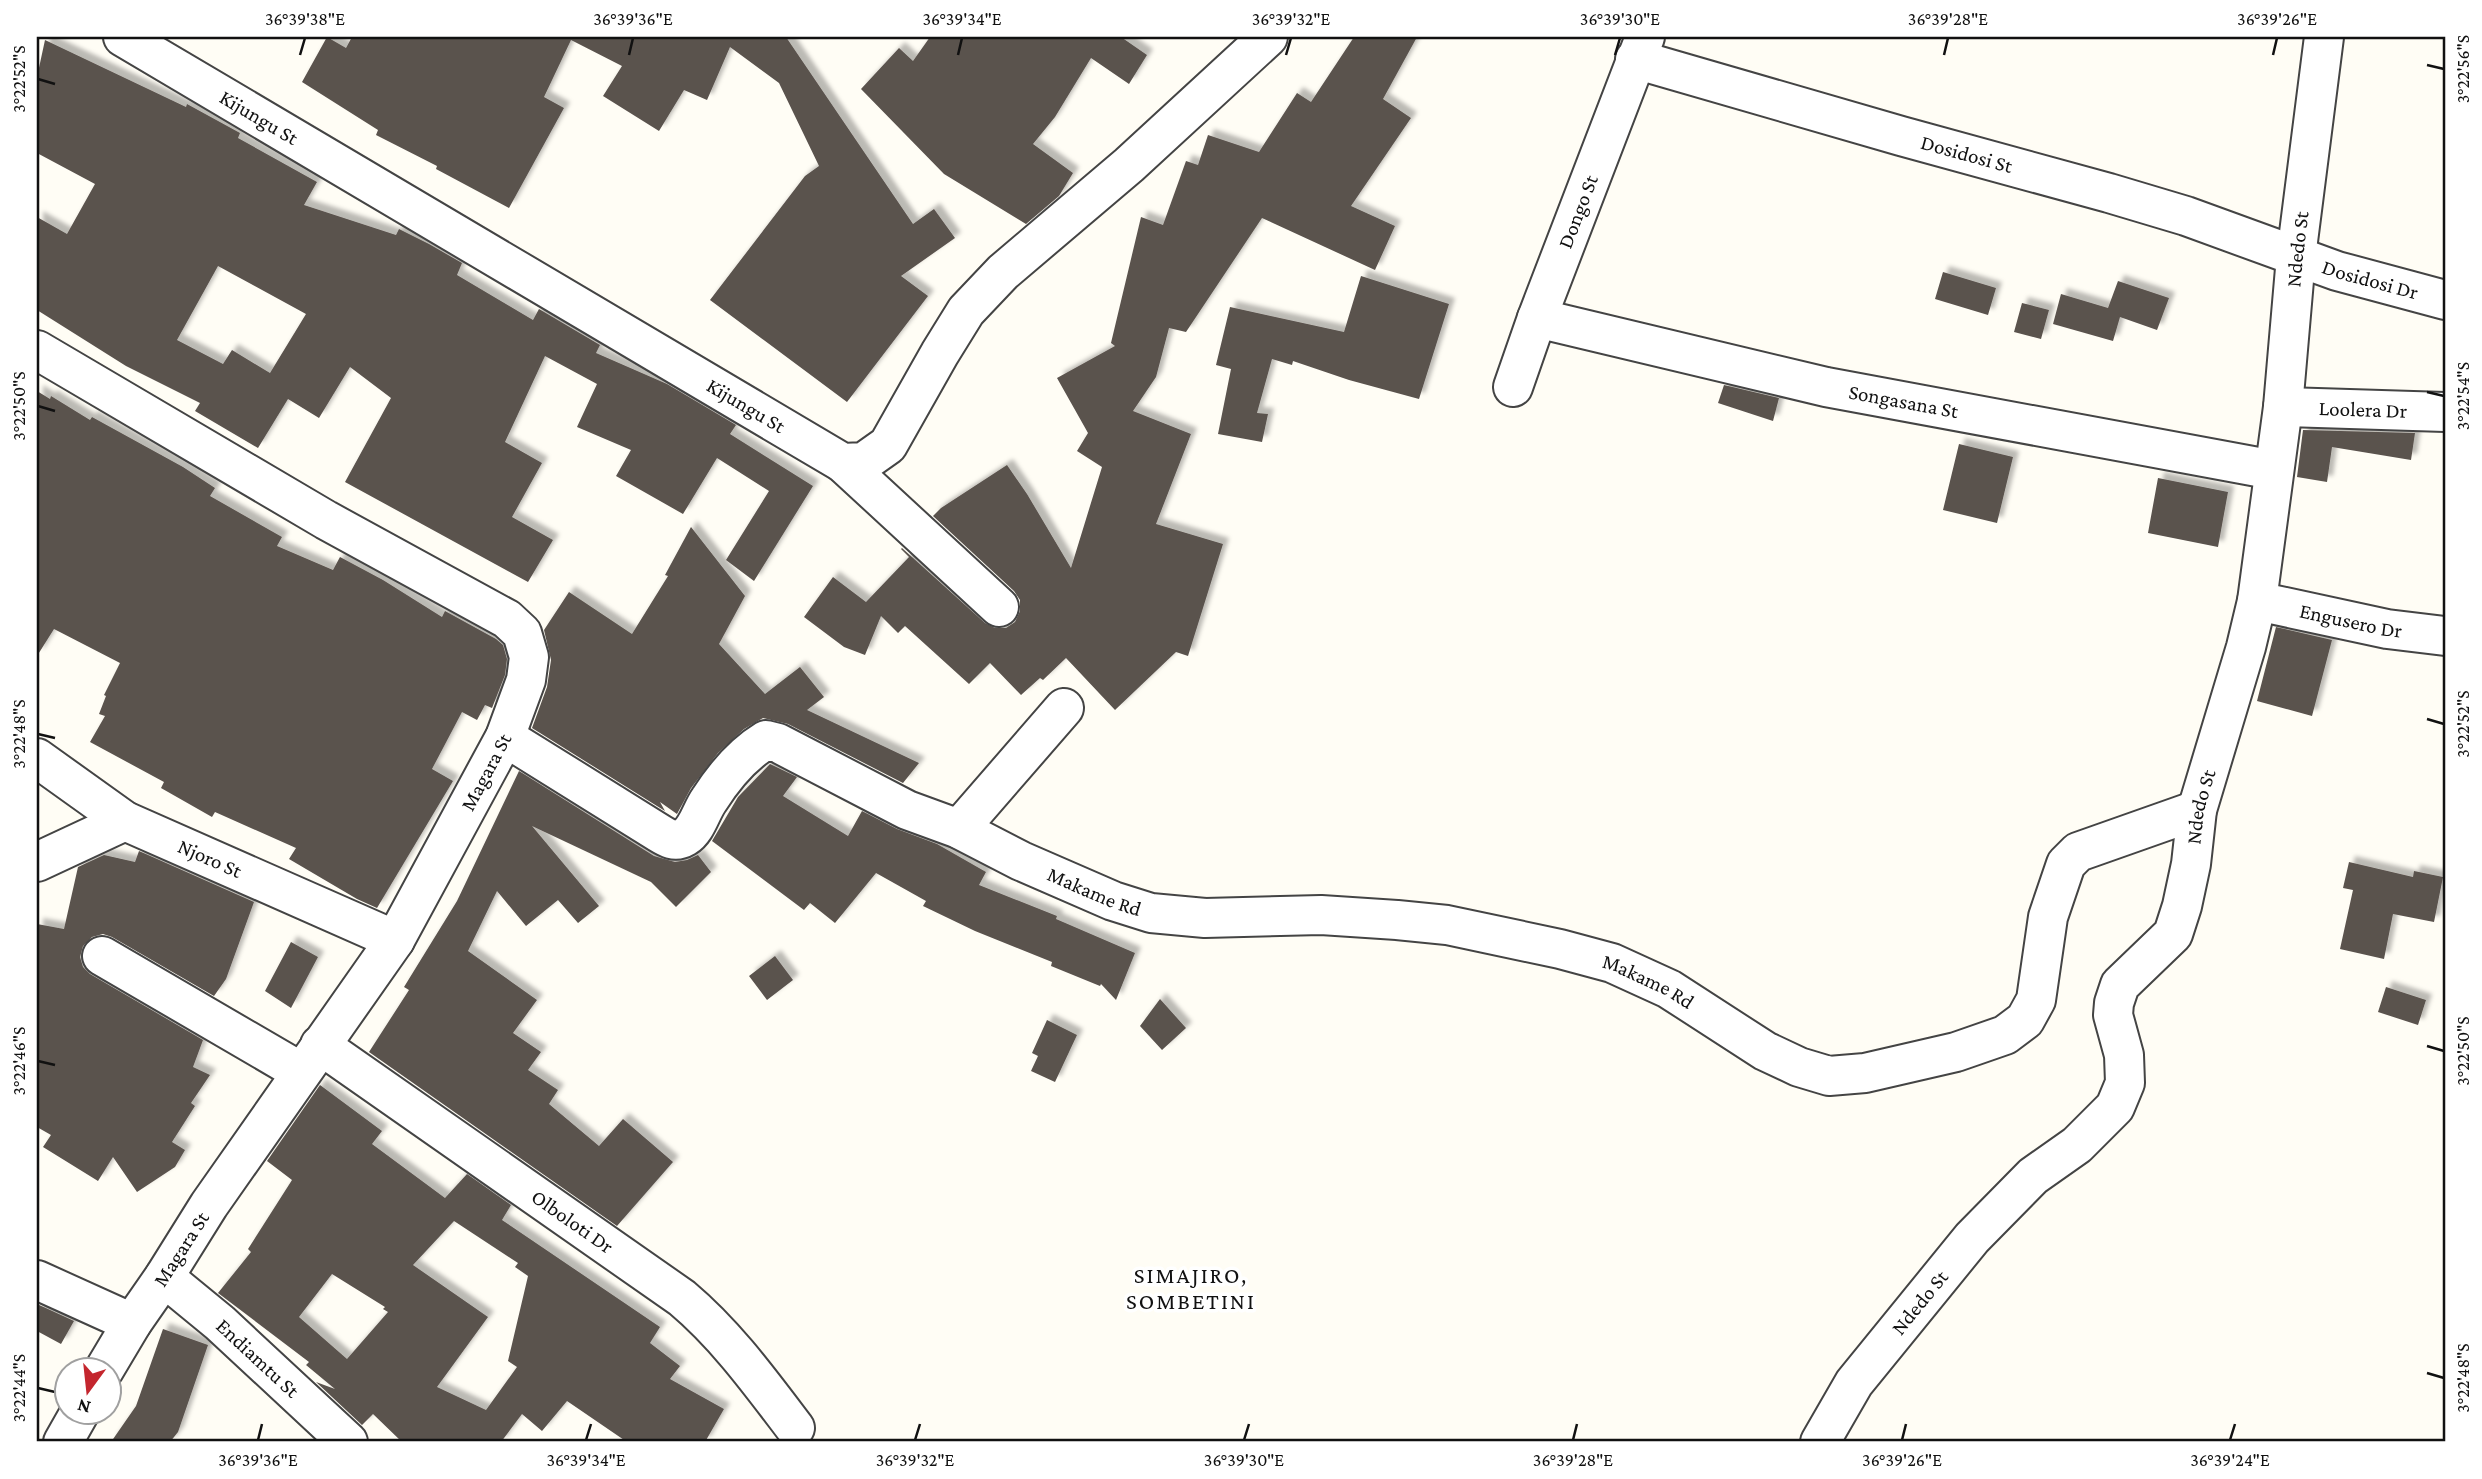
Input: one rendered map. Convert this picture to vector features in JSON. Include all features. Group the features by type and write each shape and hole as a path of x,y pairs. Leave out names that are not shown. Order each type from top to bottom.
{"street":[{"name":"Kijungu St","path":"123,37 843,463 999,607"},
{"path":"843,463 864,462 888,445 966,311 1003,272 1129,165 1268,37"},
{"name":"Ndedo St","path":"1821,1442 1854,1383 1972,1237 2033,1176 2077,1145 2115,1107 2125,1083 2124,1055 2113,1014 2116,993 2120,985 2173,934 2191,864 2197,810 2258,601 2283,407 2296,257 2324,37"},
{"name":"Dosidosi St","path":"1639,48 1901,136 2109,192 2186,216 2296,257"},
{"name":"Dongo St","path":"1513,387 1639,48"},
{"name":"Dosidosi Dr","path":"2296,257 2445,300"},
{"name":"Songasana St","path":"1537,318 1826,387 2274,470"},
{"name":"Magara St","path":"37,350 326,520 507,619 522,633 528,657 526,680 505,737 395,940 209,1205 112,1356"},
{"name":"Loolera Dr","path":"2283,407 2445,412"},
{"name":"Engusero Dr","path":"2258,601 2387,629 2445,636"},
{"path":"959,829 1064,708"},
{"name":"Makame Rd","path":"505,737 669,839 678,840 688,836 718,786 756,746 766,740 778,743 907,810 959,829 1066,882 1113,901 1151,913 1205,918 1321,915 1447,925 1612,962 1670,989 1765,1051 1799,1067 1829,1076 1865,1073 1912,1063 2005,1035 2025,1020 2036,1000 2049,917 2066,864 2078,852 2197,810"},
{"name":"Njoro St","path":"37,758 125,821 395,940"},
{"path":"37,862 125,821"},
{"name":"Olboloti Dr","path":"102,956 311,1059 682,1297 737,1354 795,1429"},
{"name":"Endiamtu St","path":"164,1277 220,1323 348,1442"},
{"path":"37,1280 132,1323"},
{"path":"63,1442 72,1426"}],"building":[{"path":"327,37 346,48 352,37 786,37 913,224 934,209 955,238 901,276 928,296 847,402 710,300 805,176 819,166 779,83 730,47 707,100 684,90 659,131 603,96 622,66 571,40 544,97 564,108 509,208 436,169 437,166 376,135 378,130 302,82"},
{"path":"930,37 1121,37 1147,55 1129,84 1091,58 1055,117 1033,144 1073,173 1059,196 1026,224 944,174 861,89 899,48 913,61"},
{"path":"1354,37 1417,37 1383,99 1411,118 1351,206 1395,226 1375,270 1262,218 1186,332 1169,328 1156,377 1133,411 1191,434 1156,524 1223,544 1188,656 1176,652 1115,710 1066,658 1043,680 1040,678 1021,695 990,663 969,684 905,626 898,633 881,616 865,655 844,647 804,617 833,577 866,602 909,557 902,548 985,623 995,628 1006,628 1015,622 1020,611 1020,600 1014,591 933,516 1007,465 1071,568 1102,467 1077,451 1088,433 1057,378 1115,346 1111,343 1141,217 1163,225 1186,161 1198,165 1208,135 1259,152 1297,93 1311,102"},
{"path":"45,40 186,107 187,104 240,133 238,138 317,182 304,205 396,235 399,229 429,244 462,263 457,275 533,320 539,309 600,345 596,353 667,384 736,425 730,434 813,486 754,581 726,560 769,491 717,458 683,514 616,476 631,450 577,427 597,384 545,356 505,442 542,463 512,517 553,540 528,582 345,482 391,398 350,367 319,418 288,399 258,448 195,411 200,403 126,366 37,310 37,217 67,234 95,184 37,153 37,77","holes":["218,266 306,314 270,373 232,350 223,364 177,340"]},
{"path":"1943,272 1996,288 1988,315 1935,299"},
{"path":"1361,276 1449,304 1419,399 1293,361 1292,365 1272,359 1257,413 1268,414 1262,442 1218,434 1231,369 1216,365 1230,307 1344,332"},
{"path":"2118,281 2169,298 2157,330 2120,317 2113,341 2053,324 2061,294 2108,308"},
{"path":"2022,303 2049,310 2041,339 2014,332"},
{"path":"1724,385 1779,398 1773,421 1718,403"},
{"path":"37,391 50,399 51,396 90,420 92,417 183,467 215,488 210,496 282,537 277,546 333,570 340,557 442,617 445,611 503,645 507,659 505,675 492,708 485,705 477,720 462,712 432,769 453,781 377,908 289,859 296,848 215,812 212,817 161,788 164,782 90,742 105,716 99,714 106,696 104,695 120,663 54,629 37,656"},
{"path":"2303,430 2415,433 2411,460 2332,447 2327,482 2297,477"},
{"path":"1959,444 2013,457 1997,523 1943,510"},
{"path":"2158,478 2228,492 2218,547 2148,533"},
{"path":"691,527 745,596 719,644 765,694 800,667 824,697 807,710 919,763 903,783 788,724 763,718 744,729 718,753 691,788 677,814 660,802 665,811 532,728 547,687 551,660 544,630 569,592 632,634 668,576 665,575"},
{"path":"2276,627 2332,640 2312,716 2257,701"},
{"path":"770,764 797,777 783,796 848,836 862,811 897,829 937,844 986,872 979,885 1057,916 1056,919 1135,953 1116,1000 1101,984 1100,986 1051,966 1052,962 975,931 923,906 926,901 876,873 835,923 810,903 804,910 712,841 738,797"},
{"path":"519,771 654,856 675,862 698,855 711,872 676,907 651,882 532,826 599,906 578,923 558,900 526,926 497,891 468,951 537,1000 513,1033 541,1052 528,1070 558,1090 549,1104 599,1146 623,1119 673,1162 617,1226 369,1052 409,990 404,987 457,901"},
{"path":"139,851 254,902 226,979 214,996 112,937 103,934 92,937 83,946 80,957 83,967 90,974 203,1040 193,1067 210,1075 191,1103 195,1106 172,1142 185,1150 175,1167 137,1192 113,1157 98,1181 43,1147 51,1135 37,1127 37,924 64,929 78,867 104,855 135,862"},
{"path":"2349,862 2413,877 2414,871 2443,877 2434,922 2393,914 2384,959 2340,949 2353,890 2343,888"},
{"path":"291,942 318,957 291,1008 265,991"},
{"path":"775,956 793,980 767,1000 749,976"},
{"path":"2386,987 2426,1000 2418,1025 2378,1012"},
{"path":"1160,999 1186,1028 1162,1050 1140,1026"},
{"path":"1047,1020 1077,1035 1055,1082 1031,1071 1038,1056 1032,1053"},
{"path":"320,1085 382,1131 372,1144 445,1198 467,1174 511,1205 502,1220 660,1327 650,1343 680,1366 670,1379 724,1409 705,1442 627,1442 567,1401 542,1431 522,1414 501,1442 402,1442 373,1414 362,1425 316,1382 335,1389 306,1365 309,1362 218,1293 251,1252 248,1249 292,1180 267,1161","holes":["454,1221 518,1263 515,1267 528,1276 508,1361 517,1367 486,1410 437,1387 488,1317 413,1265","332,1274 385,1307 383,1309 388,1312 347,1359 299,1317"]},
{"path":"37,1304 74,1321 61,1344 37,1331"},
{"path":"163,1329 208,1345 178,1432 170,1442 111,1442 136,1406"}],"district":[{"name":"SIMAJIRO, SOMBETINI","path":"1191,1288"}]}
